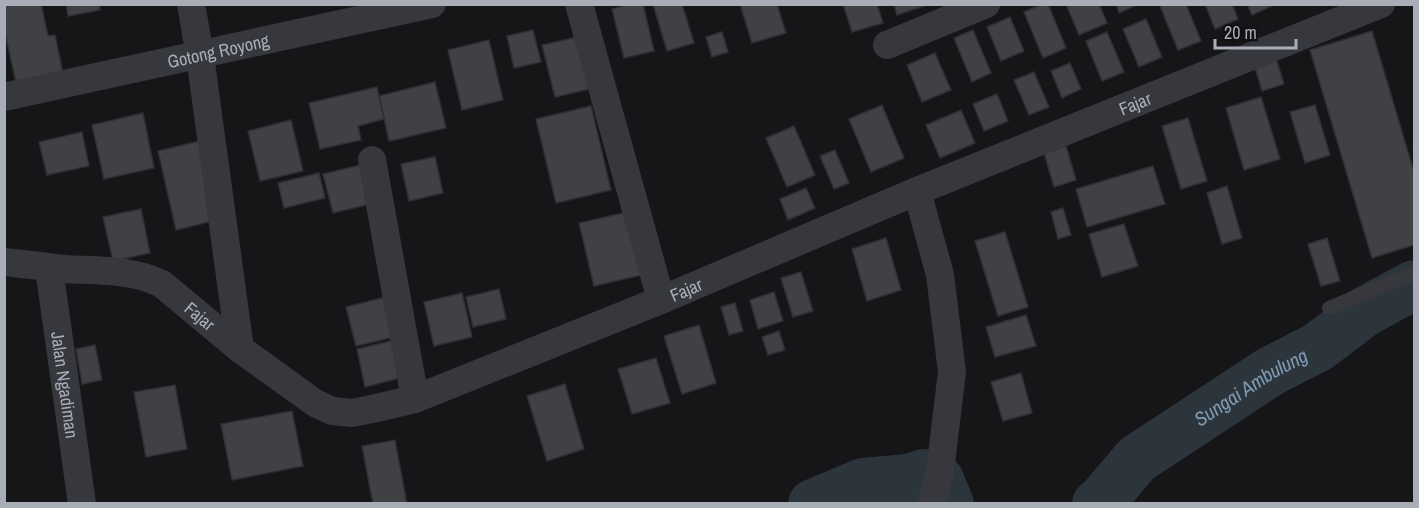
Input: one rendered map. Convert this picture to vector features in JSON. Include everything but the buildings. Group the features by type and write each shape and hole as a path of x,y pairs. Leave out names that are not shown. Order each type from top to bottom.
{"street":[{"path":"190,4 200,56 240,350"},
{"name":"Gotong Royong","path":"4,97 200,56 380,10 432,4"},
{"path":"579,4 661,300"},
{"path":"887,45 986,4"},
{"name":"Fajar","path":"4,262 147,276 162,284 240,350 315,403 332,411 352,413 415,399 661,300 917,191 1381,4"},
{"path":"372,160 415,399"},
{"path":"917,191 940,275 952,372 940,471 932,504"},
{"name":"Jalan Ngadiman","path":"49,268 82,504"}],"lane":[{"path":"1329,308 1414,273"}],"waterway":[{"name":"Sungai Ambulung","path":"1097,504 1137,459 1271,371 1318,347 1364,312 1414,285"},
{"name":"Sungai Ambulung","path":"813,504 863,483 909,479 924,474 939,480 949,504"}]}
